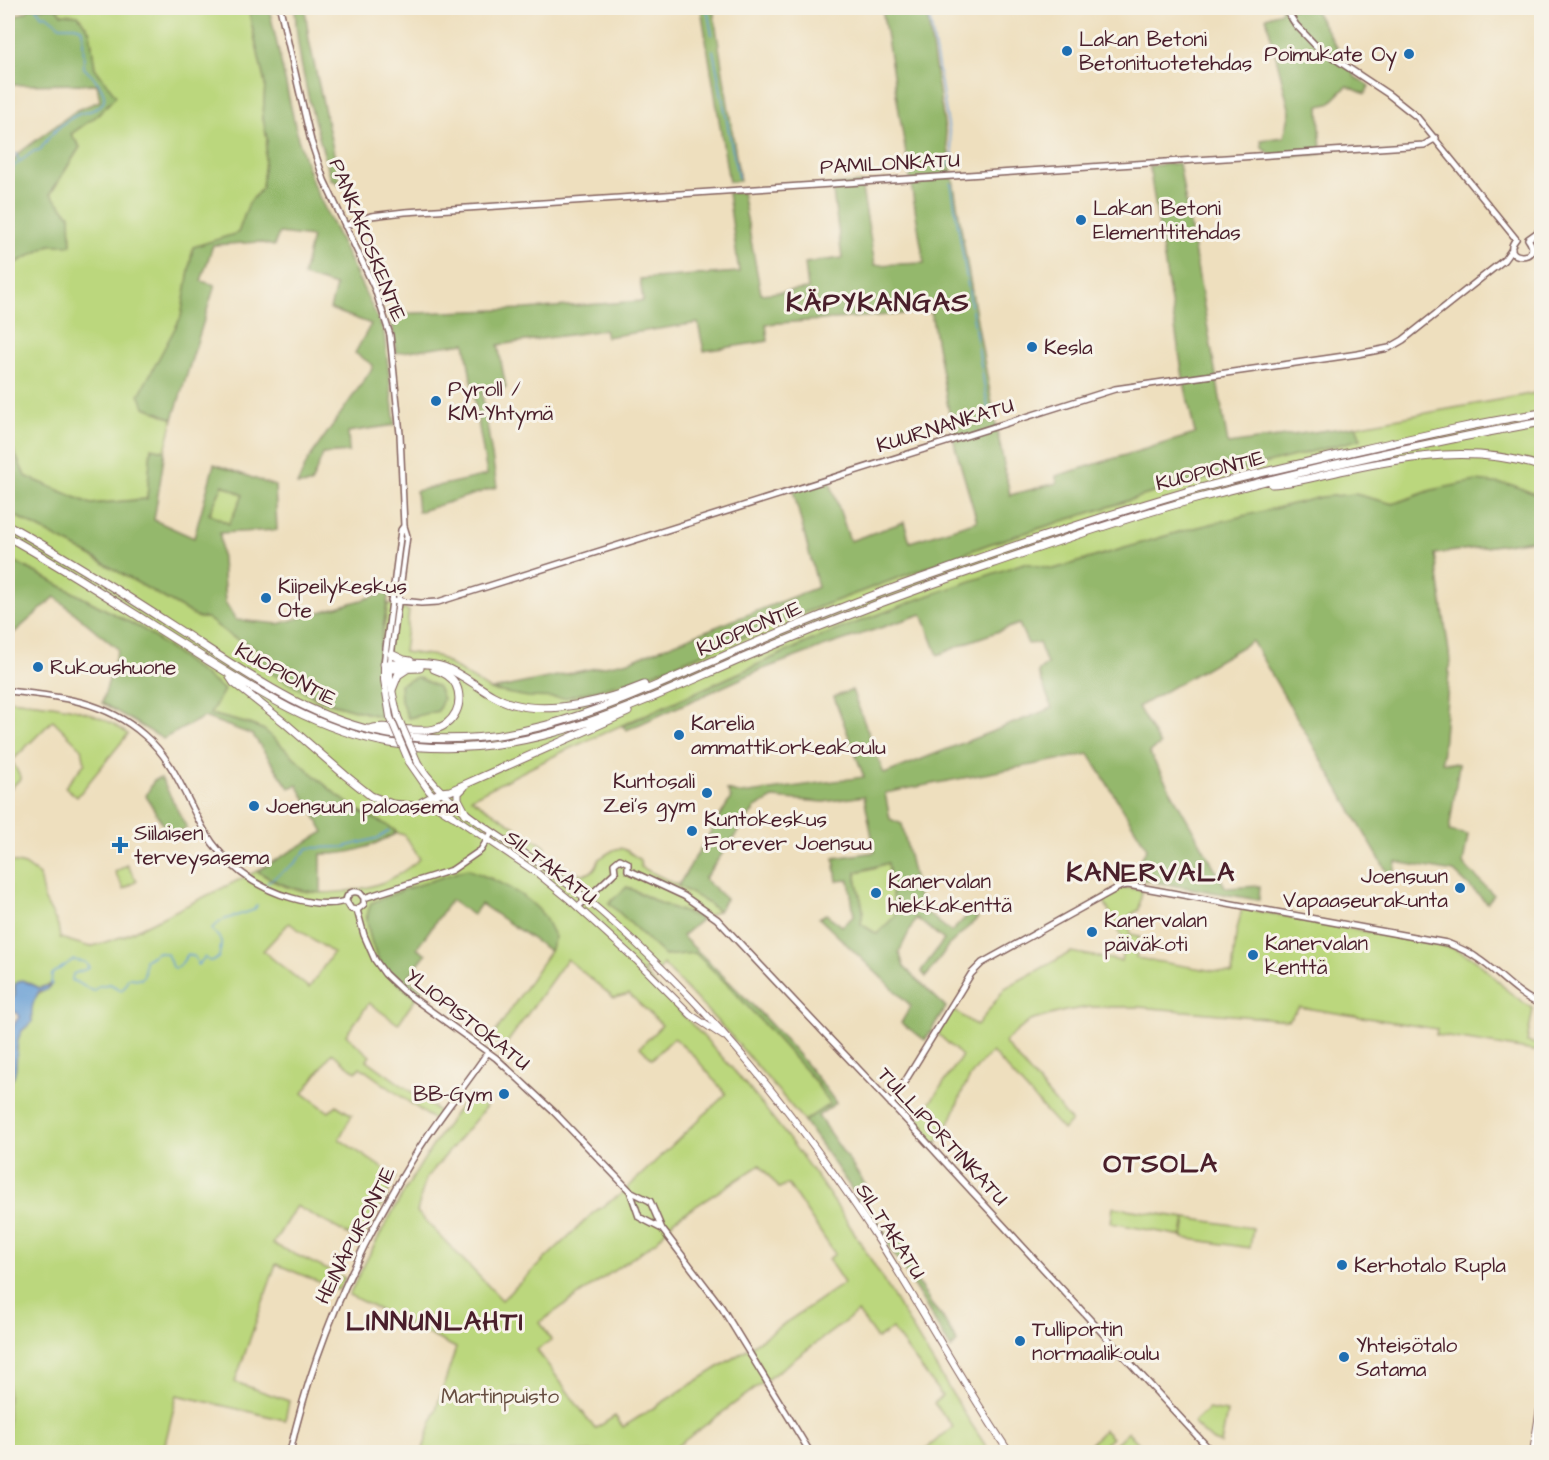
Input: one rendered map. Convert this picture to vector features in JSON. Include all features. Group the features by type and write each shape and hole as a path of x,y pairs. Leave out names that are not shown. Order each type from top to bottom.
{"highway":[{"path":"1462,427 1542,408"},
{"name":"KUOPIONTIE","path":"8,525 90,572 270,688 312,710 367,729 419,738 497,737 525,732 574,718 849,605 1109,515 1185,493 1462,427 1542,413"},
{"name":"KUOPIONTIE","path":"8,537 105,594 229,674 290,710 333,728 390,743 418,747 474,748 526,741 576,727 852,613 1112,523 1187,501 1385,454 1542,422"},
{"path":"1258,484 1282,483 1404,458 1446,454 1483,455 1512,459 1542,467"},
{"path":"391,654 404,660 443,667 490,695 513,705 534,708 578,704 628,692 656,681 667,681"},
{"path":"387,667 421,663"},
{"path":"367,729 377,726 413,731 429,730 451,720 459,704 459,692 451,678 436,669 387,667"},
{"path":"392,690 398,675 409,668"},
{"path":"229,674 234,683 371,796 392,804 437,806 453,816"},
{"path":"409,805 450,791 630,711 639,702"},
{"path":"466,814 458,799 458,793 468,783"}],"main road":[{"name":"PANKAKOSKENTIE","path":"387,667 399,717 411,749 437,794"},
{"name":"PANKAKOSKENTIE","path":"387,667 385,689 390,717 409,762 437,794"},
{"name":"SILTAKATU","path":"437,794 536,861 585,899 642,950 728,1038 770,1088 833,1171 1009,1452"},
{"name":"SILTAKATU","path":"437,794 453,816 537,873 578,906 691,1015 728,1038"},
{"path":"1533,1452 1542,1396"}],"street":[{"name":"PANKAKOSKENTIE","path":"280,8 311,141 324,180 375,289 390,334 400,438 406,548 391,654 387,667"},
{"path":"1285,8 1296,25 1317,47 1401,103 1436,138 1516,238"},
{"name":"PAMILONKATU","path":"345,226 371,216 405,212 1424,145 1436,138"},
{"path":"1528,239 1542,229"},
{"path":"1516,238 1528,239 1532,245 1531,251 1524,256 1518,256 1512,249 1512,243 1516,238"},
{"name":"KUURNANKATU","path":"392,600 438,602 1114,389 1381,350 1403,340 1504,260 1512,249"},
{"name":"KUURNANKATU","path":"1494,267 1518,256"},
{"name":"PANKAKOSKENTIE","path":"387,667 392,600 401,530 404,526"},
{"path":"8,691 82,701 127,722 145,735 167,760 207,834 236,870 262,887 292,898 324,904 346,901"},
{"path":"364,898 452,870 481,850 492,832"},
{"path":"620,859 628,863 628,870 623,874 615,872 614,864 620,859"},
{"name":"TULLIPORTINKATU","path":"628,870 684,896 717,919 1212,1452"},
{"path":"578,906 615,872"},
{"path":"891,1104 971,974 982,963 1113,889 1128,885 1447,943 1476,957 1529,1000 1542,1005"},
{"path":"354,892 360,893 364,898 364,904 357,910 351,909 346,901 348,895 354,892"},
{"name":"YLIOPISTOKATU","path":"357,910 364,935 375,960 402,990 488,1052 554,1112 630,1191 650,1201 662,1229 727,1314 810,1452"},
{"name":"HEINÄPURONTIE","path":"290,1452 326,1334 361,1250 418,1150 488,1052"},
{"name":"YLIOPISTOKATU","path":"630,1191 639,1217 662,1229"}],"green space":[{"path":"29,8 56,8 61,14 78,15 90,32 95,68 116,96 98,115 71,134 80,147 50,194 70,215 71,245 50,245 8,267 8,168 19,153 77,110 100,101 97,84 8,85 8,19 28,11"},
{"path":"56,8 248,8 265,84 263,118 267,139 262,188 249,203 238,233 193,247 182,317 140,395 145,407 173,419 165,451 151,448 147,499 91,504 25,476 8,438 8,267 50,245 70,215 50,195 80,147 71,134 98,115 115,96 95,68 90,32 78,15 61,14"},
{"path":"248,8 269,8 298,139 313,184 384,332 395,425 348,432 349,452 323,454 311,484 297,485 308,460 373,365 355,353 371,324 330,309 336,286 303,276 312,237 279,233 274,246 259,242 213,245 201,281 215,285 173,419 145,407 139,395 181,317 193,247 238,233 249,203 262,188 267,139 263,118 265,84"},
{"path":"295,8 305,8 309,40 341,185 331,179 313,116 299,51"},
{"path":"701,8 713,8 740,181 729,182"},
{"path":"882,8 926,8 965,252 1010,495 1057,483 1056,476 1195,434 1183,377 1149,166 1179,163 1228,444 1356,426 1361,439 1162,490 989,544 811,610 647,676 565,698 528,697 490,690 629,661 818,587 793,490 829,479 850,541 904,522 910,542 977,521 955,446 931,312 766,324 768,341 704,351 698,323 606,337 604,330 498,345 506,388 482,393 497,487 418,512 416,491 487,475 465,343 396,353 391,314 526,309 643,301 640,279 739,272 728,193 742,192 761,294 808,289 805,263 842,258 832,185 861,183 875,265 924,263"},
{"path":"1282,8 1313,8 1355,77 1369,86 1365,94 1347,86 1329,104 1319,106 1321,154 1275,157 1262,148 1261,140 1284,137 1290,112 1266,17 1281,12"},
{"name":"Martinpuisto","path":"1541,392 1541,497 1512,485 1432,490 1393,504 1355,494 1186,530 1054,569 1024,563 819,637 564,751 471,798 546,847 544,853 566,868 582,874 589,873 595,868 599,859 616,849 624,849 640,860 641,867 691,892 718,911 702,919 662,904 627,887 610,903 665,956 695,952 784,1044 831,1104 804,1121 732,1037 663,964 660,970 643,971 743,1081 811,1169 867,1253 968,1420 990,1452 922,1452 953,1427 934,1403 942,1396 892,1329 877,1339 858,1312 669,1452 422,1452 456,1348 349,1295 404,1192 435,1142 469,1094 486,1107 425,1180 417,1212 502,1300 594,1212 620,1195 726,1094 694,1056 674,1038 652,1059 640,1047 662,1025 629,994 614,998 567,959 504,1047 491,1039 550,951 555,937 492,878 366,916 377,960 416,998 398,1024 369,1003 346,1035 370,1056 367,1060 439,1112 434,1120 360,1067 356,1072 332,1053 303,1093 329,1112 336,1105 352,1115 339,1139 396,1177 362,1242 296,1206 273,1244 345,1278 338,1290 276,1264 235,1382 289,1401 285,1420 177,1395 163,1452 8,1452 8,1085 15,1073 18,1038 32,1019 32,1004 40,992 51,984 39,988 25,981 14,986 15,996 8,1002 8,861 25,865 39,875 44,899 58,925 60,938 90,947 124,936 257,871 289,888 302,891 344,892 384,882 420,859 404,835 348,803 323,784 264,730 210,714 224,690 144,630 8,558 8,512 84,552 199,618 207,618 231,636 267,654 315,699 382,717 376,670 388,603 409,611 404,652 437,656 490,690 647,676 811,610 989,544 1162,490 1360,439 1356,426","holes":["289,923 333,953 309,988 263,951","760,1165 779,1188 788,1184 835,1254 828,1259 844,1283 738,1355 623,1427 615,1416 595,1429 537,1350 551,1340 540,1322 658,1240 674,1220"]},
{"path":"8,438 25,476 91,504 147,499 151,448 165,451 154,520 194,538 214,464 275,486 277,530 220,533 225,602 236,620 279,624 389,592 376,670 383,717 333,704 291,685 261,666 267,654 231,636 207,618 199,618 84,552 8,512","holes":["223,485 243,495 229,524 209,514"]},
{"path":"1476,481 1512,485 1542,497 1541,539 1435,554 1450,659 1442,762 1459,764 1449,831 1468,835 1463,864 1494,895 1487,903 1454,872 1396,862 1393,882 1252,641 1138,707 1160,745 1149,752 1226,888 1260,886 1259,900 1131,878 1147,848 1089,754 885,793 890,819 902,824 921,908 951,932 971,912 978,918 949,945 926,977 921,971 944,940 916,918 899,952 904,967 946,1007 925,1040 901,1023 911,1006 819,918 826,914 842,926 854,916 849,880 837,881 834,858 875,852 864,796 824,802 773,798 755,808 704,879 726,899 718,911 678,886 731,798 727,790 742,794 864,777 834,697 852,690 884,774 1052,708 1038,672 1047,664 1039,643 1028,644 1019,624 938,655 922,614 758,671 627,730 622,726 819,637 930,595 1024,563 1054,569 1186,530 1321,497 1355,494 1393,504 1432,490","holes":["888,863 895,916 877,934 861,924 863,909 856,872"]},
{"path":"223,485 243,495 229,524 209,515"},
{"path":"8,558 144,630 224,690 210,714 264,730 336,794 397,833 360,849 321,854 321,893 288,886 257,871 324,832 297,785 289,788 253,735 204,717 163,739 102,703 118,649 55,597 8,638"},
{"path":"417,677 438,687 443,699 438,711 408,718 401,701 400,684"},
{"path":"8,700 56,705 86,712 115,725 128,734 77,797 65,787 85,763 82,749 53,720 12,761 21,778 8,791"},
{"path":"161,778 187,828 178,833 166,830 146,796 154,780"},
{"name":"Kanervalan hiekkakenttä","path":"889,862 896,916 877,934 861,924 863,909 856,878 857,872"},
{"path":"127,865 137,881 124,889 115,872"},
{"path":"467,869 509,888 537,908 555,937 550,951 481,904 473,915 451,900 417,948 426,954 407,978 423,990 416,998 394,979 378,959 371,940 367,917 371,903"},
{"path":"627,887 662,904 702,919 682,936 783,1037 836,1103 818,1116 865,1184 859,1189 892,1243 902,1241 911,1255 905,1261 957,1342 951,1349 880,1233 804,1121 830,1104 814,1080 729,986 695,953 665,956 609,903"},
{"path":"1118,889 1142,890 1139,910 1130,915 1130,934 1140,936 1136,958 1232,974 1236,934 1242,908 1453,948 1475,959 1508,991 1533,1009 1527,1042 1541,1045 1541,1052 1436,1035 1437,1029 1299,1007 1288,1020 1139,1007 1090,1007 1030,1021 1004,1042 1071,1121 1063,1130 992,1052 971,1076 948,1125 934,1146 916,1123 962,1056 938,1034 952,1009 977,1026 1005,988 1071,952 1121,961 1124,941 1102,897"},
{"path":"1113,1207 1185,1218 1182,1236 1111,1223"},
{"path":"1186,1218 1253,1228 1250,1248 1183,1238"},
{"path":"1208,1409 1227,1412 1221,1444 1213,1441 1193,1423"},
{"path":"1104,1430 1112,1438 1096,1452 1089,1445"},
{"path":"1128,1432 1144,1449 1140,1452 1106,1452"}],"water":[{"path":"22,980 39,988 51,985 46,990 39,991 32,1009 32,1022 18,1038 15,1073 8,1085 9,1040 19,1017 16,1012 8,1013 8,1002 15,996 15,984"}],"waterway":[{"path":"8,240 12,214 9,176 14,166 34,151 40,150 66,121 95,109 104,100 101,88 84,68 81,28 60,26 46,15 42,16 36,8"},
{"path":"707,8 712,35"},
{"path":"928,8 954,160 946,164 947,167"},
{"path":"713,50 738,178"},
{"path":"8,153 16,154 19,160"},
{"path":"951,183 990,420"},
{"path":"267,883 295,863 308,848 344,847 378,838 389,831"},
{"path":"51,985 52,974 73,960 85,962 89,968 73,974 72,980 93,991 99,986 110,984 121,990 128,978 141,979 144,975 145,960 158,952 167,954 175,968 179,967 188,954 195,957 198,965 205,957 209,961 215,960 219,957 221,942 212,928 223,920 254,910 257,905"}],"place":[{"name":"Lakan Betoni Betonituotetehdas","path":"1067,51"},
{"name":"Poimukate Oy","path":"1409,54"},
{"name":"Lakan Betoni Elementtitehdas","path":"1081,220"},
{"name":"Kesla","path":"1032,347"},
{"name":"Pyroll / KM-Yhtymä","path":"436,401"},
{"name":"Kiipeilykeskus Ote","path":"266,598"},
{"name":"Rukoushuone","path":"38,667"},
{"name":"Karelia ammattikorkeakoulu","path":"679,735"},
{"name":"Kuntosali Zei's gym","path":"707,793"},
{"name":"Joensuun paloasema","path":"254,806"},
{"name":"Kuntokeskus Forever Joensuu","path":"692,831"},
{"name":"Siilaisen terveysasema","path":"120,845"},
{"name":"Joensuun Vapaaseurakunta","path":"1460,888"},
{"name":"Kanervalan hiekkakenttä","path":"876,893"},
{"name":"Kanervalan päiväkoti","path":"1092,932"},
{"name":"Kanervalan kenttä","path":"1253,955"},
{"name":"BB-Gym","path":"504,1094"},
{"name":"Kerhotalo Rupla","path":"1342,1265"},
{"name":"Tulliportin normaalikoulu","path":"1020,1341"},
{"name":"Yhteisötalo Satama","path":"1344,1357"}],"district":[{"name":"KÄPYKANGAS","path":"878,302"},
{"name":"KANERVALA","path":"1151,872"},
{"name":"OTSOLA","path":"1161,1163"},
{"name":"LINNUNLAHTI","path":"435,1321"}]}
